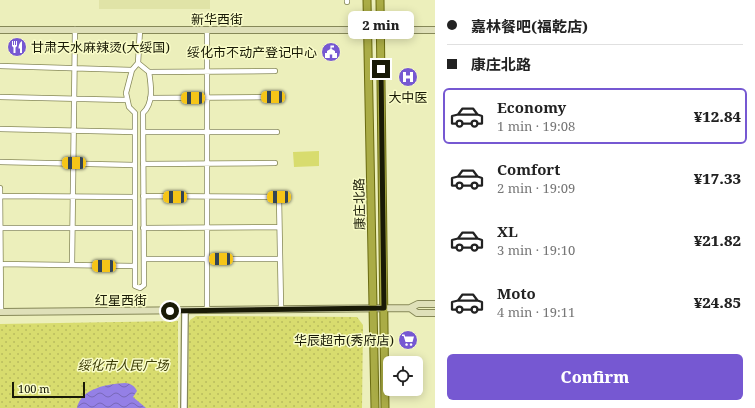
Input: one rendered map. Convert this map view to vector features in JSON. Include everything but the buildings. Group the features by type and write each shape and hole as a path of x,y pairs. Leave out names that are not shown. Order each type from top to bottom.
{"highway":[{"name":"康庄北路","path":"367,0 375,408"},
{"name":"康庄北路","path":"380,0 385,408"}],"main road":[{"name":"新华西街","path":"0,30 435,30"},
{"name":"红星西街","path":"1,312 185,311 281,308 410,308 418,304 435,304"},
{"name":"红星西街","path":"410,308 417,313 435,313"}],"street":[{"path":"72,265 75,29"},
{"path":"140,30 138,63 132,70 127,82 126,93 129,107 135,113 135,286 140,288 144,285 143,113 148,108 150,98 148,72"},
{"path":"207,30 207,310"},
{"path":"138,63 148,72 274,71"},
{"path":"0,66 132,70"},
{"path":"0,97 127,100"},
{"path":"150,98 273,97"},
{"path":"0,130 135,132"},
{"path":"143,132 277,132"},
{"path":"0,162 135,165"},
{"path":"143,164 275,163"},
{"path":"0,188 1,312"},
{"path":"0,196 135,197"},
{"path":"143,196 279,197 281,308"},
{"path":"143,228 279,227"},
{"path":"0,228 135,228"},
{"path":"144,260 280,259"},
{"path":"0,264 135,266"},
{"path":"184,408 185,311"}],"shaded area":[{"path":"99,0 210,0 210,9 99,9"}],"green space":[{"path":"319,151 319,166 294,167 293,152"},
{"path":"196,316 357,317 363,325 362,408 188,408 189,323 190,320"},
{"name":"绥化市人民广场","path":"178,321 178,408 0,408 0,324"}],"water":[{"path":"125,383 130,384 135,388 137,391 133,397 146,408 77,408 84,396 96,388"}],"place":[{"name":"甘肃天水麻辣烫(大绥国)","path":"17,47"},
{"name":"绥化市不动产登记中心","path":"331,52"},
{"name":"大中医","path":"408,77"},
{"name":"华辰超市(秀府店)","path":"408,340"}],"route":[{"path":"170,311 281,308 384,308 381,69"}]}
